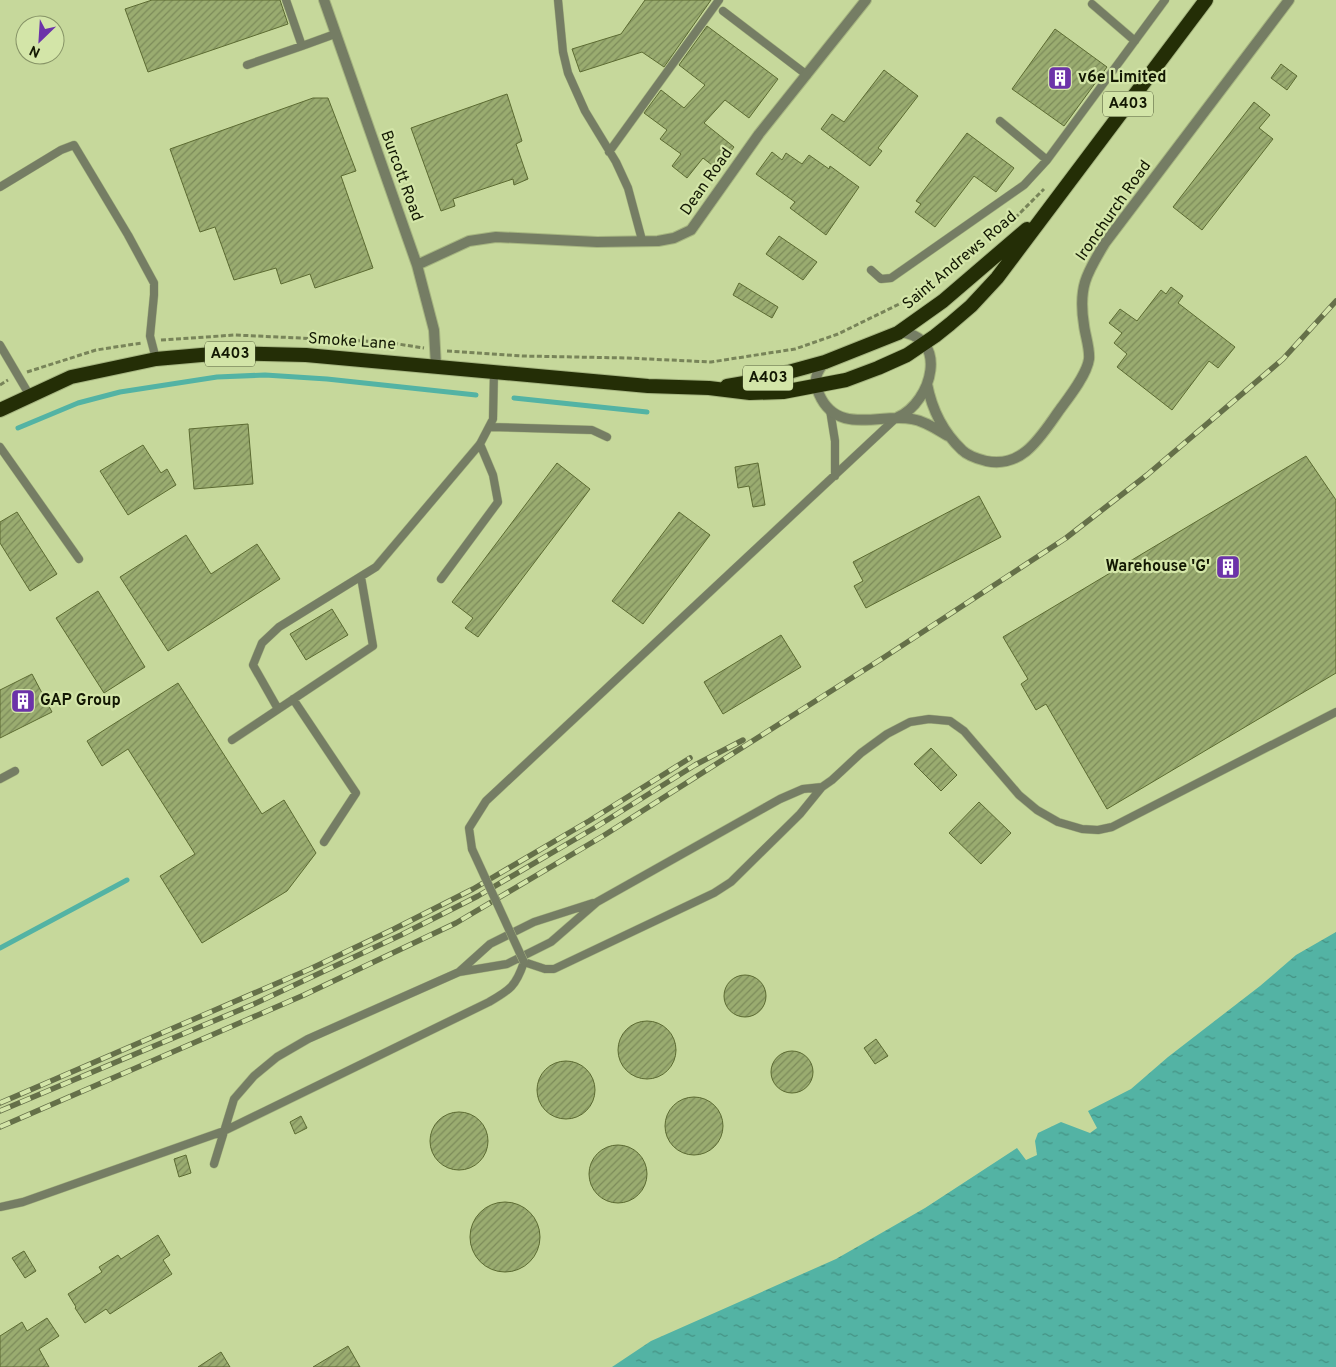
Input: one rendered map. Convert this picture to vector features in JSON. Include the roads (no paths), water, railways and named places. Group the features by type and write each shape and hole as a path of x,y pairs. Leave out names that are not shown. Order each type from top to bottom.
{"highway":[{"name":"Saint Andrews Road","path":"709,388 750,393 769,393 846,380 878,368 924,344 971,306 997,278 1206,0"},
{"name":"Saint Andrews Road","path":"709,388 756,381 825,362 899,332 943,302 1050,208"},
{"name":"Smoke Lane","path":"0,410 71,377 156,359 224,354 297,355 648,386 709,388"}],"street":[{"name":"Burcott Road","path":"324,0 417,265 434,330 436,366"},
{"name":"Dean Road","path":"417,265 469,241 496,237 597,242 658,241 674,238 691,230 759,134 866,0"},
{"name":"Ironchurch Road","path":"924,344 931,363 927,384 934,409 948,436 964,452 980,459 997,463 1010,460 1026,452 1039,438 1067,400 1085,370 1089,358 1082,311 1082,294 1091,266 1105,243 1289,0"},
{"path":"899,332 919,338 924,344"},
{"path":"825,362 817,374 816,386 822,400 830,410 857,421 896,418 912,419 922,422 948,436"},
{"path":"896,418 911,408 921,396 927,384"}],"lane":[{"path":"286,0 302,46"},
{"path":"558,0 563,52 568,73 584,111 628,188 642,240"},
{"path":"609,152 719,0"},
{"path":"871,270 880,279 891,278 1024,185 1048,160 1165,0"},
{"path":"1092,4 1135,40"},
{"path":"723,11 807,75"},
{"path":"247,64 336,34"},
{"path":"1000,121 1048,160"},
{"path":"0,187 61,150 74,146 154,283 150,336 156,359"},
{"path":"0,345 30,396"},
{"path":"278,709 253,665 262,643 280,627 376,567 480,444 493,419 494,371"},
{"path":"830,410 835,441 834,476"},
{"path":"0,1207 24,1202 224,1132 505,993 518,981 524,962 472,849 469,828 486,801 896,418"},
{"path":"489,427 592,430 607,437"},
{"path":"441,579 498,502 493,475 480,444"},
{"path":"0,447 79,559"},
{"path":"232,740 373,646 361,577"},
{"path":"293,699 356,794 324,842"},
{"path":"524,962 545,969 554,969 714,893 730,882 800,814 822,787 868,748 887,734 910,722 929,719 950,721 964,731 1019,795 1037,810 1058,822 1082,829 1098,830 1112,827 1336,712"},
{"path":"0,779 15,771"},
{"path":"459,972 490,944 534,922 597,902 780,800 804,789 822,787"},
{"path":"214,1164 234,1099 254,1076 277,1057 308,1040 459,972 506,964 551,942 597,902"}],"water":[{"path":"1336,932 1336,1367 612,1367 651,1341 836,1259 925,1208 1017,1148 1026,1160 1037,1155 1035,1141 1038,1133 1061,1122 1090,1133 1097,1128 1088,1111 1131,1089 1168,1057 1260,986 1296,955"}],"waterway":[{"path":"18,428 78,403 120,392 217,377 265,375 327,379 476,395"},
{"path":"514,398 647,412"},
{"path":"0,948 127,880"}],"railway":[{"path":"0,1127 304,995 456,923 603,836 883,658 1066,538 1147,475 1283,359 1336,301"},
{"path":"0,1111 254,1004 401,935 478,896 596,827 695,765 743,740"},
{"path":"0,1103 310,969 394,929 473,889 589,821 690,758"}],"place":[{"name":"v6e Limited","path":"1060,78"},
{"name":"Warehouse 'G'","path":"1228,567"},
{"name":"GAP Group","path":"23,701"}]}
